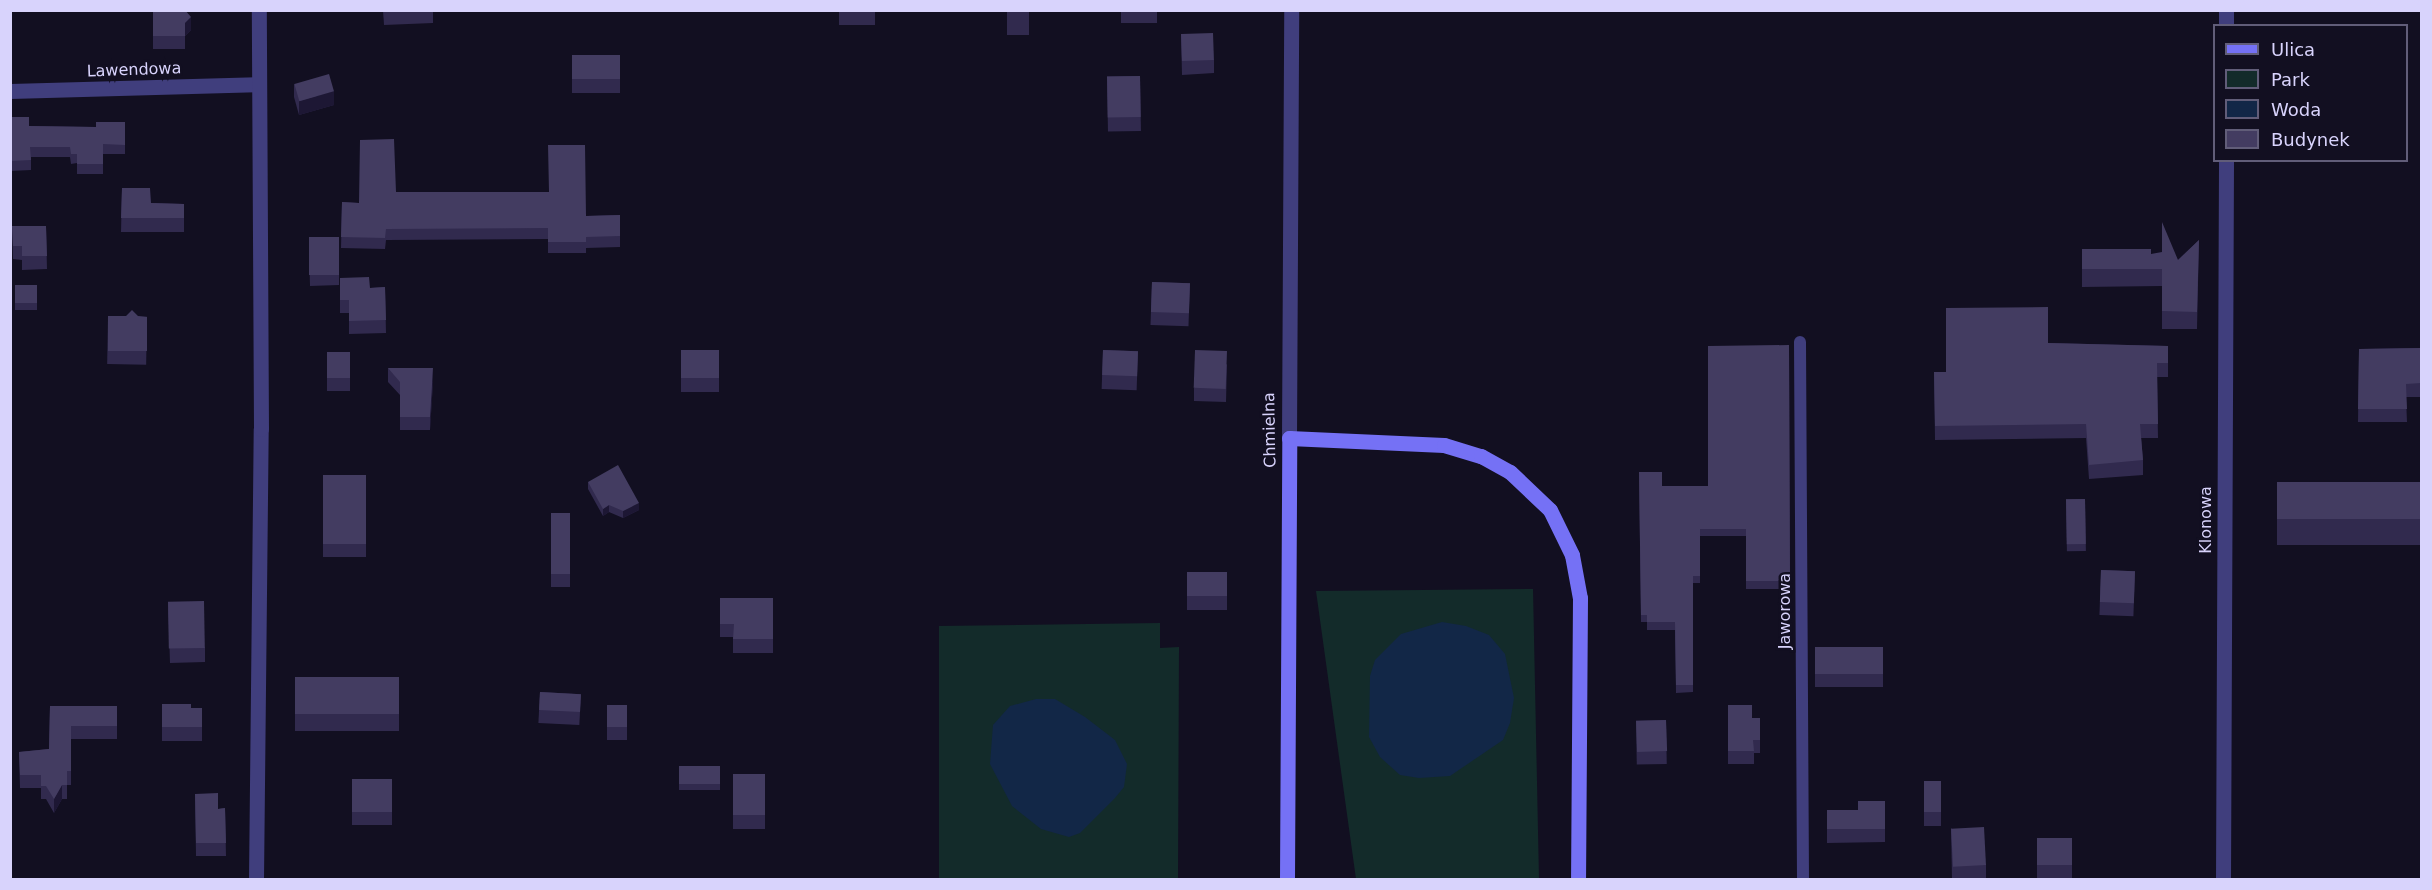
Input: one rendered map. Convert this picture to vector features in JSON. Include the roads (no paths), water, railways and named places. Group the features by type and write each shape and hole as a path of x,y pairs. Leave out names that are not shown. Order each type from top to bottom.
{"street":[{"path":"256,879 261,429 259,10"},
{"name":"Chmielna","path":"1287,879 1291,10"},
{"name":"Lawendowa","path":"10,91 259,84"},
{"name":"Klonowa","path":"2223,879 2226,162"},
{"path":"1289,438 1444,445 1481,456 1510,472 1550,510 1572,555 1580,598 1578,879"}],"lane":[{"name":"Jaworowa","path":"1800,342 1803,879"}],"water":[{"path":"1442,622 1466,626 1489,635 1505,654 1514,698 1510,723 1503,740 1450,776 1419,778 1400,775 1380,757 1369,737 1370,676 1375,660 1401,634"},
{"path":"1036,699 1055,699 1085,717 1115,740 1127,764 1124,787 1080,833 1069,837 1041,829 1012,806 990,764 993,725 1010,706"}]}
